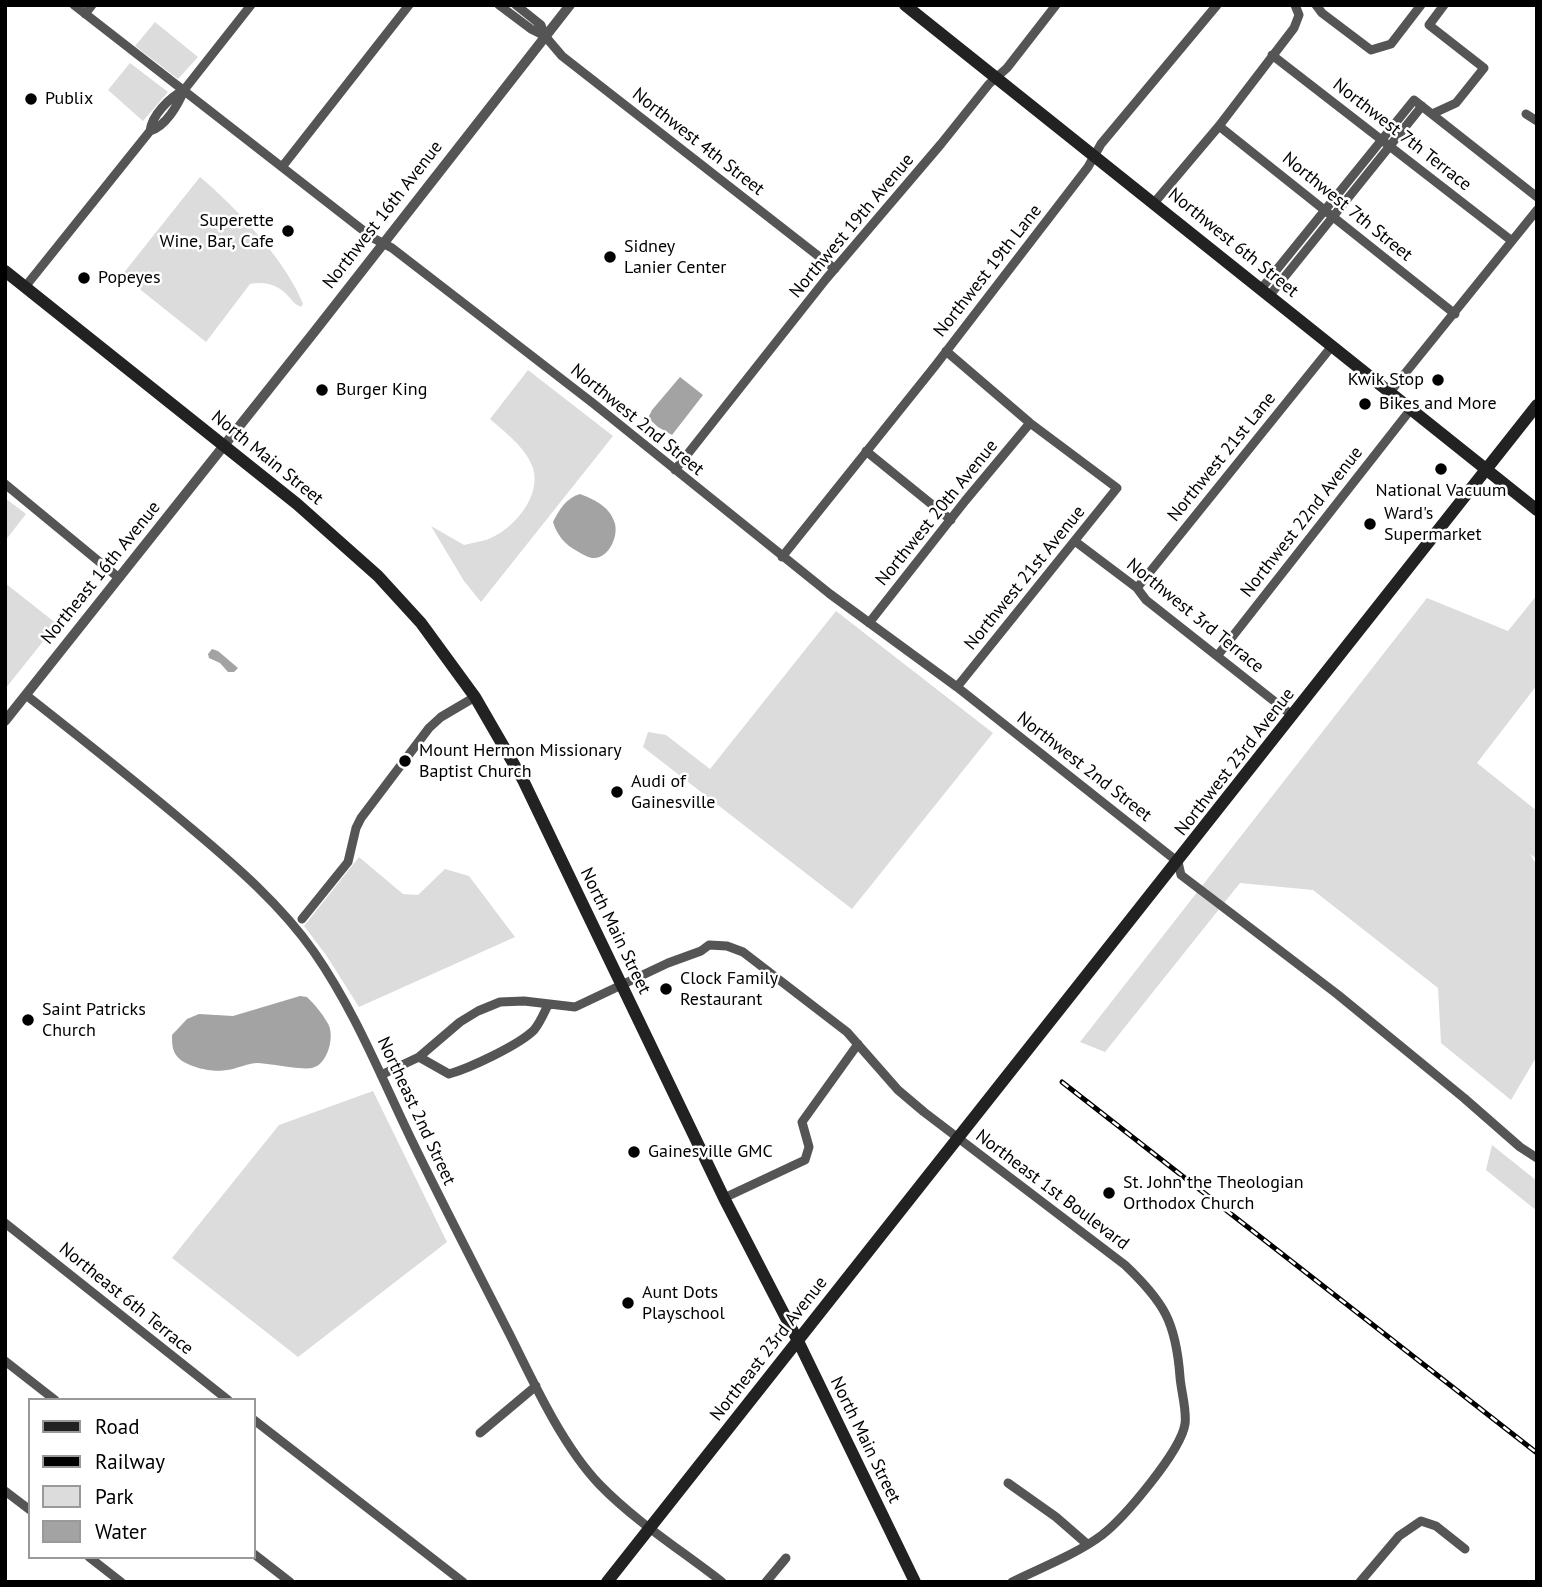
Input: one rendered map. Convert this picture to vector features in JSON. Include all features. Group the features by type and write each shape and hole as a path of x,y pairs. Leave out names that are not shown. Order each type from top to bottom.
{"main road":[{"name":"Northwest 6th Street","path":"905,5 1537,510"},
{"name":"North Main Street","path":"5,271 297,504 378,576 421,623 475,697 523,780 724,1198 798,1341 915,1582"},
{"name":"Northwest 23rd Avenue","path":"959,1139 1537,405"},
{"name":"Northeast 23rd Avenue","path":"607,1582 959,1139"}],"street":[{"name":"Northwest 2nd Street","path":"74,5 373,238 550,370 782,557 957,687 1178,862 1181,875 1337,994 1520,1147 1537,1158"},
{"path":"85,14 92,5"},
{"path":"25,288 150,131 158,129 178,103 184,90 251,5"},
{"path":"282,167 409,5"},
{"name":"Northwest 4th Street","path":"499,5 531,30 545,36"},
{"name":"Northwest 4th Street","path":"516,5 541,25 545,36 562,56 835,269"},
{"name":"Northwest 16th Avenue","path":"224,446 570,5"},
{"name":"Northwest 19th Avenue","path":"675,470 835,269 995,76 1007,68 1056,5"},
{"name":"Northwest 19th Lane","path":"782,557 946,351 1088,167 1101,144 1217,5"},
{"path":"1154,203 1219,126 1294,29 1299,15 1295,5"},
{"path":"1316,5 1322,13 1371,50 1391,44 1421,5"},
{"path":"1432,114 1456,103 1483,68 1429,25 1444,5"},
{"name":"Northwest 7th Terrace","path":"1272,55 1512,240"},
{"path":"1330,213 1382,138 1414,100 1537,197"},
{"path":"1265,292 1422,106"},
{"path":"1526,114 1537,121"},
{"name":"Northwest 7th Street","path":"1219,126 1455,314"},
{"path":"1390,392 1537,209"},
{"name":"Northwest 21st Lane","path":"1137,589 1332,346"},
{"path":"946,351 1030,423"},
{"name":"Northwest 22nd Avenue","path":"1218,655 1411,410"},
{"name":"Northwest 21st Avenue","path":"957,687 1117,488 1030,423"},
{"name":"Northwest 20th Avenue","path":"869,623 1030,423"},
{"name":"Northeast 16th Avenue","path":"5,721 224,446"},
{"path":"866,451 951,520"},
{"path":"5,484 119,578"},
{"name":"Northwest 3rd Terrace","path":"1076,542 1293,716"},
{"name":"Northeast 2nd Street","path":"26,695 122,769 234,865 287,918 313,951 340,992 436,1191 536,1387 588,1471 649,1528 722,1582"},
{"path":"302,919 348,862 361,818 429,728 441,716 475,697"},
{"name":"Northeast 1st Boulevard","path":"381,1075 419,1057 460,1022 500,1002 524,1001 575,1007 709,945 736,948 836,1023 898,1090 1127,1267 1152,1291 1169,1318 1176,1342 1185,1423 1177,1447 1103,1534 1012,1582"},
{"path":"419,1057 449,1074 466,1069 523,1039 536,1028 548,1005"},
{"path":"724,1198 805,1160 809,1147 802,1122 858,1044"},
{"name":"Northeast 6th Terrace","path":"5,1223 225,1398"},
{"path":"5,1361 52,1398"},
{"path":"480,1433 536,1387"},
{"path":"256,1421 463,1582"},
{"path":"1008,1483 1056,1517 1087,1544"},
{"path":"5,1491 28,1508"},
{"path":"1360,1582 1399,1536 1421,1521 1436,1526 1465,1549"},
{"path":"256,1555 290,1582"},
{"path":"766,1582 786,1558"},
{"path":"92,1559 121,1582"}],"green space":[{"path":"155,22 198,57 178,79 135,46"},
{"path":"130,63 168,92 143,121 108,90"},
{"path":"200,177 229,203 273,253 303,304 301,307 295,304 284,292 271,285 250,284 206,342 122,275"},
{"path":"528,370 613,436 481,602 464,581 431,526 464,545 496,536 523,512 533,490 533,468 521,447 490,419"},
{"path":"5,498 26,514 5,541"},
{"path":"5,583 57,624 5,689"},
{"path":"1537,595 1537,685 1477,763 1537,811 1537,859 1530,854 1537,866 1537,1056 1511,1100 1441,1043 1438,988 1313,890 1240,883 1105,1052 1080,1042 1427,598 1508,631"},
{"path":"836,611 993,733 852,909 643,747 648,732 666,735 710,769"},
{"path":"359,857 403,894 418,895 445,869 469,876 515,937 359,1007 304,926"},
{"path":"373,1091 447,1242 298,1357 172,1258 279,1125"},
{"path":"1492,1145 1537,1181 1537,1211 1486,1170"}],"water":[{"path":"680,377 703,395 672,435 648,418"},
{"path":"580,494 604,507 614,521 612,545 598,558 588,557 569,546 559,535 553,522 567,501"},
{"path":"212,649 238,668 234,672 228,672 220,663 209,658 208,654"},
{"path":"300,996 310,1000 330,1027 329,1048 318,1066 301,1068 258,1063 214,1071 185,1063 175,1053 172,1035 187,1019 199,1014 233,1016"}],"railway":[{"path":"1062,1082 1537,1453"}],"place":[{"name":"Publix","path":"31,99"},
{"name":"Superette Wine, Bar, Cafe","path":"288,231"},
{"name":"Sidney Lanier Center","path":"610,257"},
{"name":"Popeyes","path":"84,278"},
{"name":"Kwik Stop","path":"1438,380"},
{"name":"Burger King","path":"322,390"},
{"name":"Bikes and More","path":"1365,404"},
{"name":"National Vacuum","path":"1441,469"},
{"name":"Ward's Supermarket","path":"1370,524"},
{"name":"Mount Hermon Missionary Baptist Church","path":"405,761"},
{"name":"Audi of Gainesville","path":"617,792"},
{"name":"Clock Family Restaurant","path":"666,989"},
{"name":"Saint Patricks Church","path":"28,1020"},
{"name":"Gainesville GMC","path":"634,1152"},
{"name":"St. John the Theologian Orthodox Church","path":"1109,1193"},
{"name":"Aunt Dots Playschool","path":"628,1303"}]}
